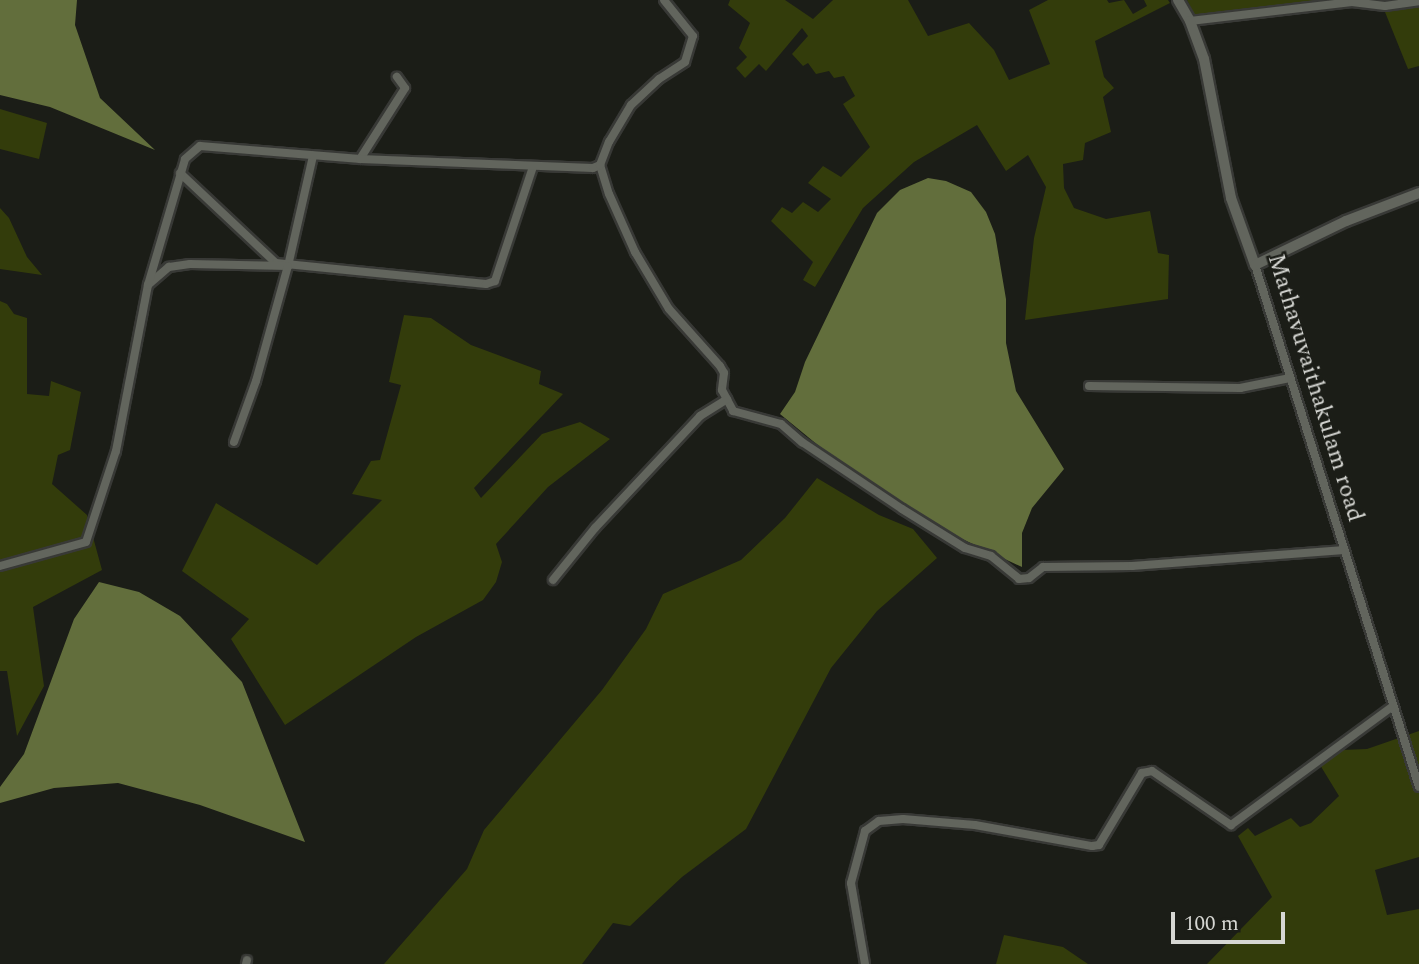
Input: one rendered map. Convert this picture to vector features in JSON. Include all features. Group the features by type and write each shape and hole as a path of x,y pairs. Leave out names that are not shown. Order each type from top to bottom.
{"street":[{"path":"664,0 693,36 685,62 659,79 632,105 608,142 600,165 608,194 635,252 669,309 720,366 724,373 722,390 733,411 781,424 802,442 902,509 965,548 991,556 1019,579 1029,578 1043,567 1158,564 1344,550"},
{"name":"Mathavuvaithakulam road","path":"1178,0 1190,21 1216,106 1231,198 1255,265 1419,787"},
{"path":"1190,21 1352,2 1385,6 1419,1"},
{"path":"360,159 405,88 397,77"},
{"path":"0,566 86,542 116,452 148,285 184,159 200,146 360,159 533,167 600,165"},
{"path":"234,442 256,381 288,266 313,156"},
{"path":"148,285 169,267 190,264 288,266 486,284 495,281 533,167"},
{"path":"180,173 276,263 288,266"},
{"path":"1255,265 1346,221 1419,193"},
{"path":"1089,386 1240,388 1290,378"},
{"path":"553,580 595,528 700,416 727,399"},
{"path":"866,964 850,883 865,831 879,821 903,819 975,825 1092,846 1099,845 1142,772 1152,771 1231,825 1393,706"}],"shaded area":[{"path":"0,0 77,0 75,25 100,98 155,150 50,107 0,95"},
{"path":"730,0 785,0 813,19 833,0 908,0 928,36 969,23 994,50 1009,80 1050,64 1029,10 1048,0 1107,0 1109,3 1124,0 1133,14 1147,6 1144,0 1168,0 1170,3 1095,41 1104,77 1114,88 1103,97 1111,132 1085,143 1083,160 1063,164 1064,188 1074,208 1106,219 1150,211 1158,253 1169,255 1168,299 1025,320 1034,238 1046,187 1028,155 1006,171 977,125 914,162 863,208 815,287 803,280 813,262 771,221 782,207 792,213 803,202 818,212 831,199 808,183 823,166 841,177 870,147 843,104 855,96 844,76 834,78 829,71 816,74 808,63 803,66 792,54 808,36 802,28 766,71 759,64 745,78 736,68 747,57 739,48 750,23 728,5"},
{"path":"1187,0 1328,0 1194,14"},
{"path":"1419,7 1419,66 1408,69 1385,12"},
{"path":"0,109 47,123 39,159 0,149"},
{"path":"928,178 946,181 971,192 986,212 995,234 1006,299 1006,343 1016,391 1064,469 1032,508 1022,533 1022,567 958,537 901,503 836,460 780,414 795,392 805,362 877,213 900,190"},
{"path":"0,208 9,218 27,257 42,275 0,269"},
{"path":"0,301 7,304 14,314 27,318 27,394 49,396 51,381 81,392 70,450 58,455 52,484 87,515 102,570 33,607 44,686 17,736 7,671 0,671"},
{"path":"404,315 431,318 471,345 541,371 539,384 563,394 474,488 481,498 542,434 580,422 610,439 548,487 496,544 502,562 496,582 483,600 416,637 285,725 231,639 249,619 182,571 216,503 317,565 382,500 352,494 371,461 380,460 401,385 389,382"},
{"path":"817,478 879,515 913,529 937,558 877,611 831,668 746,829 682,877 630,926 613,923 582,964 384,964 467,869 484,830 602,690 646,629 663,594 741,560 785,518"},
{"path":"99,582 139,592 180,616 242,682 305,842 200,805 118,783 54,788 0,803 0,787 24,754 74,619"},
{"path":"1419,731 1419,857 1375,870 1387,915 1419,909 1419,964 1207,964 1272,897 1238,836 1248,828 1255,836 1291,818 1300,827 1311,823 1339,796 1320,765 1342,750 1367,749"},
{"path":"1004,935 1063,947 1088,964 996,964"}]}
